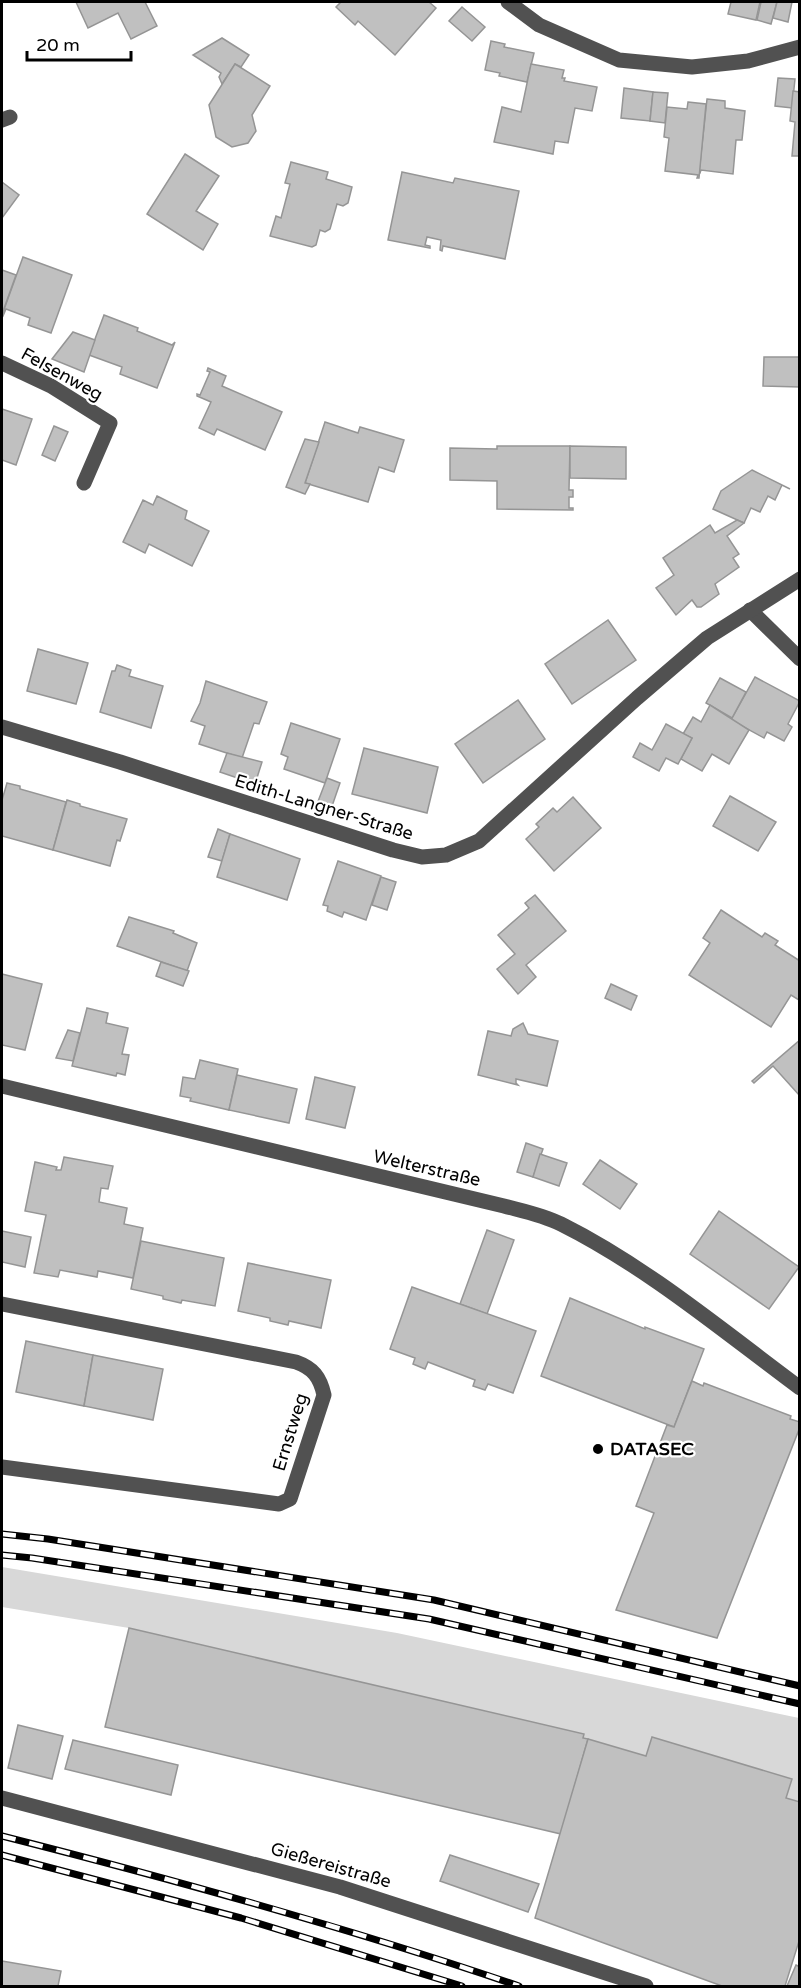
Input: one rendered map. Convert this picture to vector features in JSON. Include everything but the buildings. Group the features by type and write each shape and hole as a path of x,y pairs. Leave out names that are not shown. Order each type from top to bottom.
{"street":[{"path":"508,2 539,25 619,60 692,67 748,61 800,47"},
{"name":"Felsenweg","path":"2,363 51,386 110,423 84,483"},
{"name":"Edith-Langner-Straße","path":"2,727 120,762 393,850 422,857 446,855 479,841 707,638 800,579"},
{"path":"750,610 800,659"},
{"name":"Welterstraße","path":"2,1086 504,1206 559,1223 652,1279 800,1388"},
{"name":"Ernstweg","path":"2,1304 296,1362 313,1370 321,1382 324,1395 290,1498 279,1504 2,1467"},
{"name":"Gießereistraße","path":"2,1798 340,1887 646,1986"}],"shaded area":[{"path":"2,1567 397,1633 799,1718 799,1802 786,1798 792,1779 652,1737 646,1756 583,1738 583,1734 129,1628 2,1607"}],"railway":[{"path":"2,1534 48,1539 434,1600 800,1686"},
{"path":"2,1555 429,1619 800,1704"},
{"path":"2,1836 262,1906 391,1944 519,1986"},
{"path":"2,1855 241,1918 462,1986"}],"place":[{"name":"DATASEC","path":"598,1449"}]}
